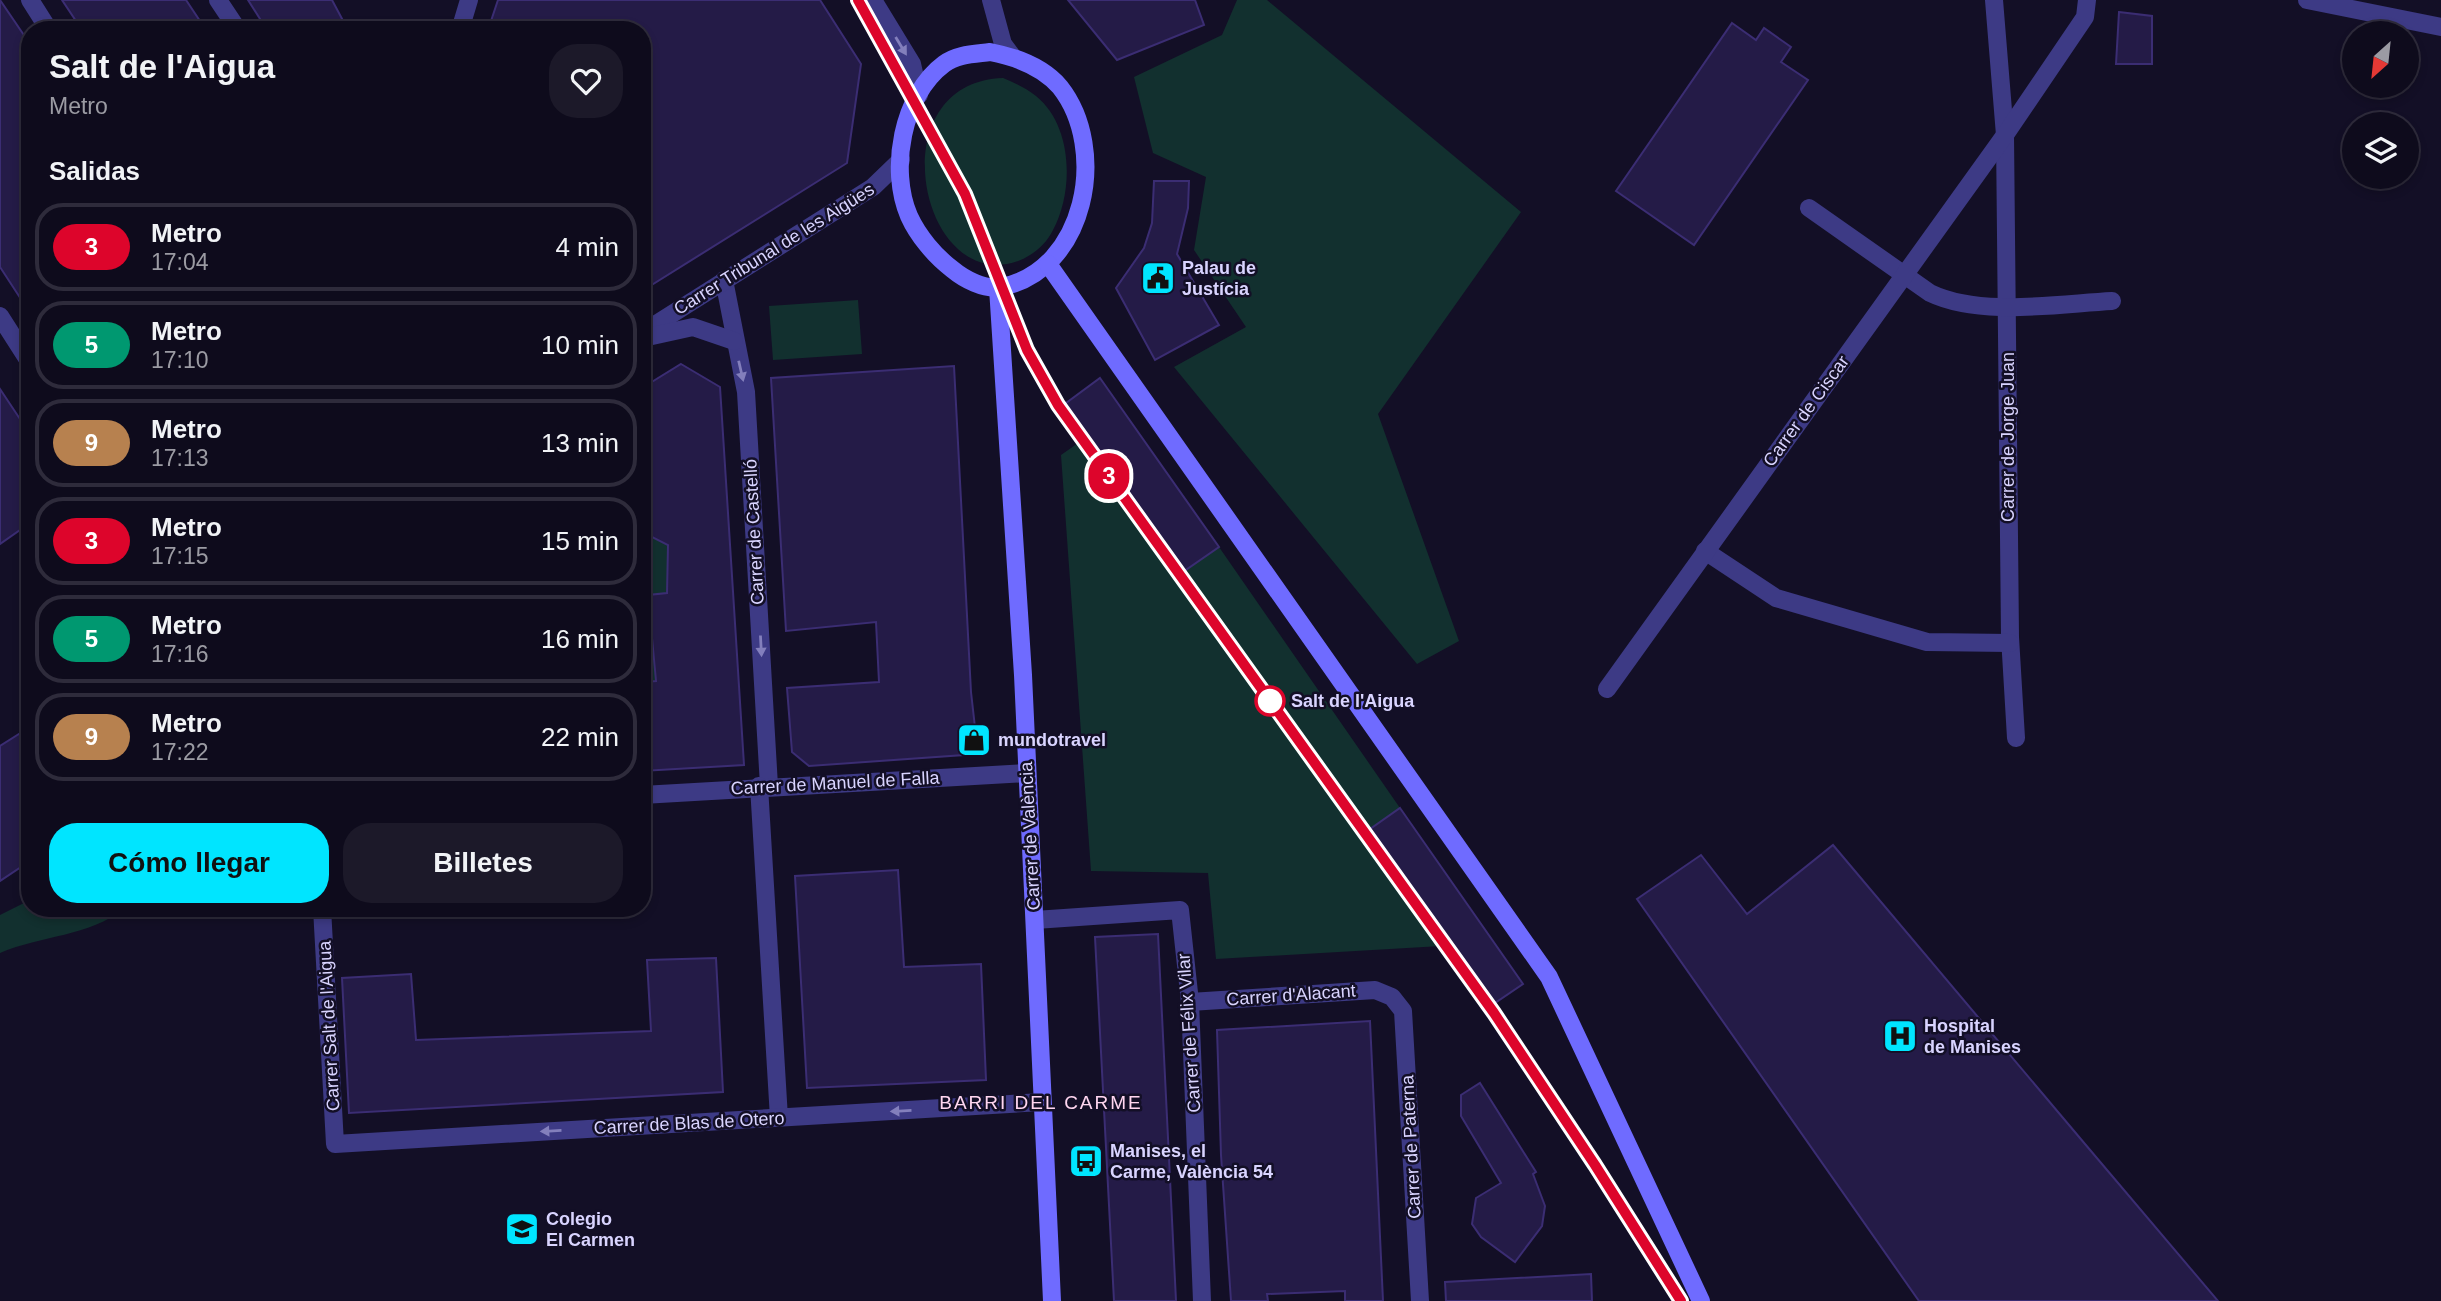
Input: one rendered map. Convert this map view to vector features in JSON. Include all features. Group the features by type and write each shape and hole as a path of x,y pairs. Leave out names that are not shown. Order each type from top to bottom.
{"main road":[{"path":"990,52 1012,56 1044,72 1059,87 1084,140 1086,166 1073,228 1048,264 1025,279 998,288 960,277 924,241 909,216 901,160 902,140 919,95 933,75 954,59 990,52"},
{"path":"1048,264 1549,977 1701,1301"},
{"name":"Carrer de València","path":"998,288 1035,920 1052,1301"}],"street":[{"path":"30,0 43,21"},
{"path":"218,0 232,21"},
{"path":"463,21 469,0"},
{"path":"873,0 912,64 919,95"},
{"path":"991,0 1003,44 1012,56"},
{"name":"Carrer de Jorge Juan","path":"1994,0 2005,135 2010,643 2016,738"},
{"name":"Carrer de Ciscar","path":"1607,689 2005,135 2085,17 2087,0"},
{"path":"2307,0 2441,27"},
{"name":"Carrer Tribunal de les Aigües","path":"651,329 873,187 901,160"},
{"path":"1809,208 1904,275 1950,303 2007,305 2112,301"},
{"name":"Carrer de Castelló","path":"724,280 746,392 779,1118"},
{"path":"0,316 21,348"},
{"path":"651,334 694,327 734,341"},
{"path":"1705,551 1776,597 1927,642 2010,643"},
{"name":"Carrer de Manuel de Falla","path":"651,793 1027,774"},
{"name":"Carrer de Félix Vilar","path":"1035,920 1180,911 1190,1002 1202,1301"},
{"name":"Carrer Salt de l'Aigua","path":"322,917 335,1144"},
{"name":"Carrer d'Alacant","path":"1190,1002 1375,990 1392,997"},
{"name":"Carrer de Paterna","path":"1392,997 1403,1011 1420,1301"},
{"name":"Carrer de Blas de Otero","path":"335,1144 1042,1102"}],"green space":[{"path":"1237,0 1267,0 1521,212 1378,414 1459,641 1417,664 1174,367 1246,327 1194,250 1206,177 1153,153 1134,77 1222,35"},
{"path":"1003,78 1032,93 1048,109 1063,141 1067,178 1060,214 1050,236 1028,256 1007,264 976,260 951,242 934,213 926,178 927,143 940,111 965,88"},
{"path":"858,300 862,354 773,360 769,306"},
{"path":"1081,441 1177,576 1219,547 1400,808 1363,835 1441,946 1216,959 1208,873 1091,871 1061,455"},
{"path":"651,536 668,545 667,593 651,596"},
{"path":"651,628 656,681 651,681"},
{"path":"21,904 21,917 112,917 96,925 0,953 0,915"}],"building":[{"path":"0,0 21,31 21,299 0,267"},
{"path":"62,0 186,0 200,21 76,21"},
{"path":"248,0 332,0 343,21 261,21"},
{"path":"498,0 820,0 861,64 847,163 651,285 651,21 491,21"},
{"path":"1068,0 1195,0 1204,25 1117,60"},
{"path":"2119,12 2152,16 2152,64 2116,64"},
{"path":"1732,23 1756,40 1764,28 1791,47 1781,62 1808,80 1694,245 1616,191"},
{"name":"Palau de Justícia","path":"1154,181 1189,181 1188,208 1177,254 1219,325 1155,360 1116,288 1144,248 1152,223"},
{"path":"681,364 720,387 744,765 651,770 651,681 656,681 651,595 667,593 668,545 651,536 651,382"},
{"path":"954,366 971,692 978,754 809,766 792,752 787,688 879,682 876,622 786,631 771,378"},
{"path":"1100,378 1219,547 1177,576 1058,409"},
{"path":"0,389 21,420 21,529 0,544"},
{"path":"21,733 21,867 0,881 0,746"},
{"path":"1400,808 1523,984 1486,1009 1363,834"},
{"path":"1833,845 2218,1301 1919,1301 1637,899 1701,855 1747,914"},
{"path":"898,870 904,967 981,964 986,1080 807,1088 795,876"},
{"path":"1158,934 1176,1301 1114,1301 1095,937"},
{"path":"716,958 723,1092 349,1113 342,978 411,974 416,1040 651,1031 647,960"},
{"path":"1370,1021 1383,1301 1345,1301 1345,1291 1267,1294 1268,1301 1231,1301 1221,1155 1217,1030"},
{"path":"1480,1083 1536,1172 1533,1174 1545,1206 1542,1226 1515,1262 1481,1237 1472,1224 1476,1198 1501,1183 1461,1116 1461,1095"},
{"path":"1591,1274 1592,1301 1446,1301 1445,1282"}],"metro line":[{"name":"3","path":"858,0 965,194 994,261 1027,350 1058,405 1494,1013 1681,1301"}],"place":[{"name":"Palau de Justícia","path":"1158,278"},
{"name":"Salt de l'Aigua","path":"1270,701"},
{"name":"mundotravel","path":"974,740"},
{"name":"Hospital de Manises","path":"1900,1036"},
{"name":"Manises, el Carme, València 54","path":"1086,1161"},
{"name":"Colegio El Carmen","path":"522,1229"}],"district":[{"name":"BARRI DEL CARME","path":"1041,1102"}]}
